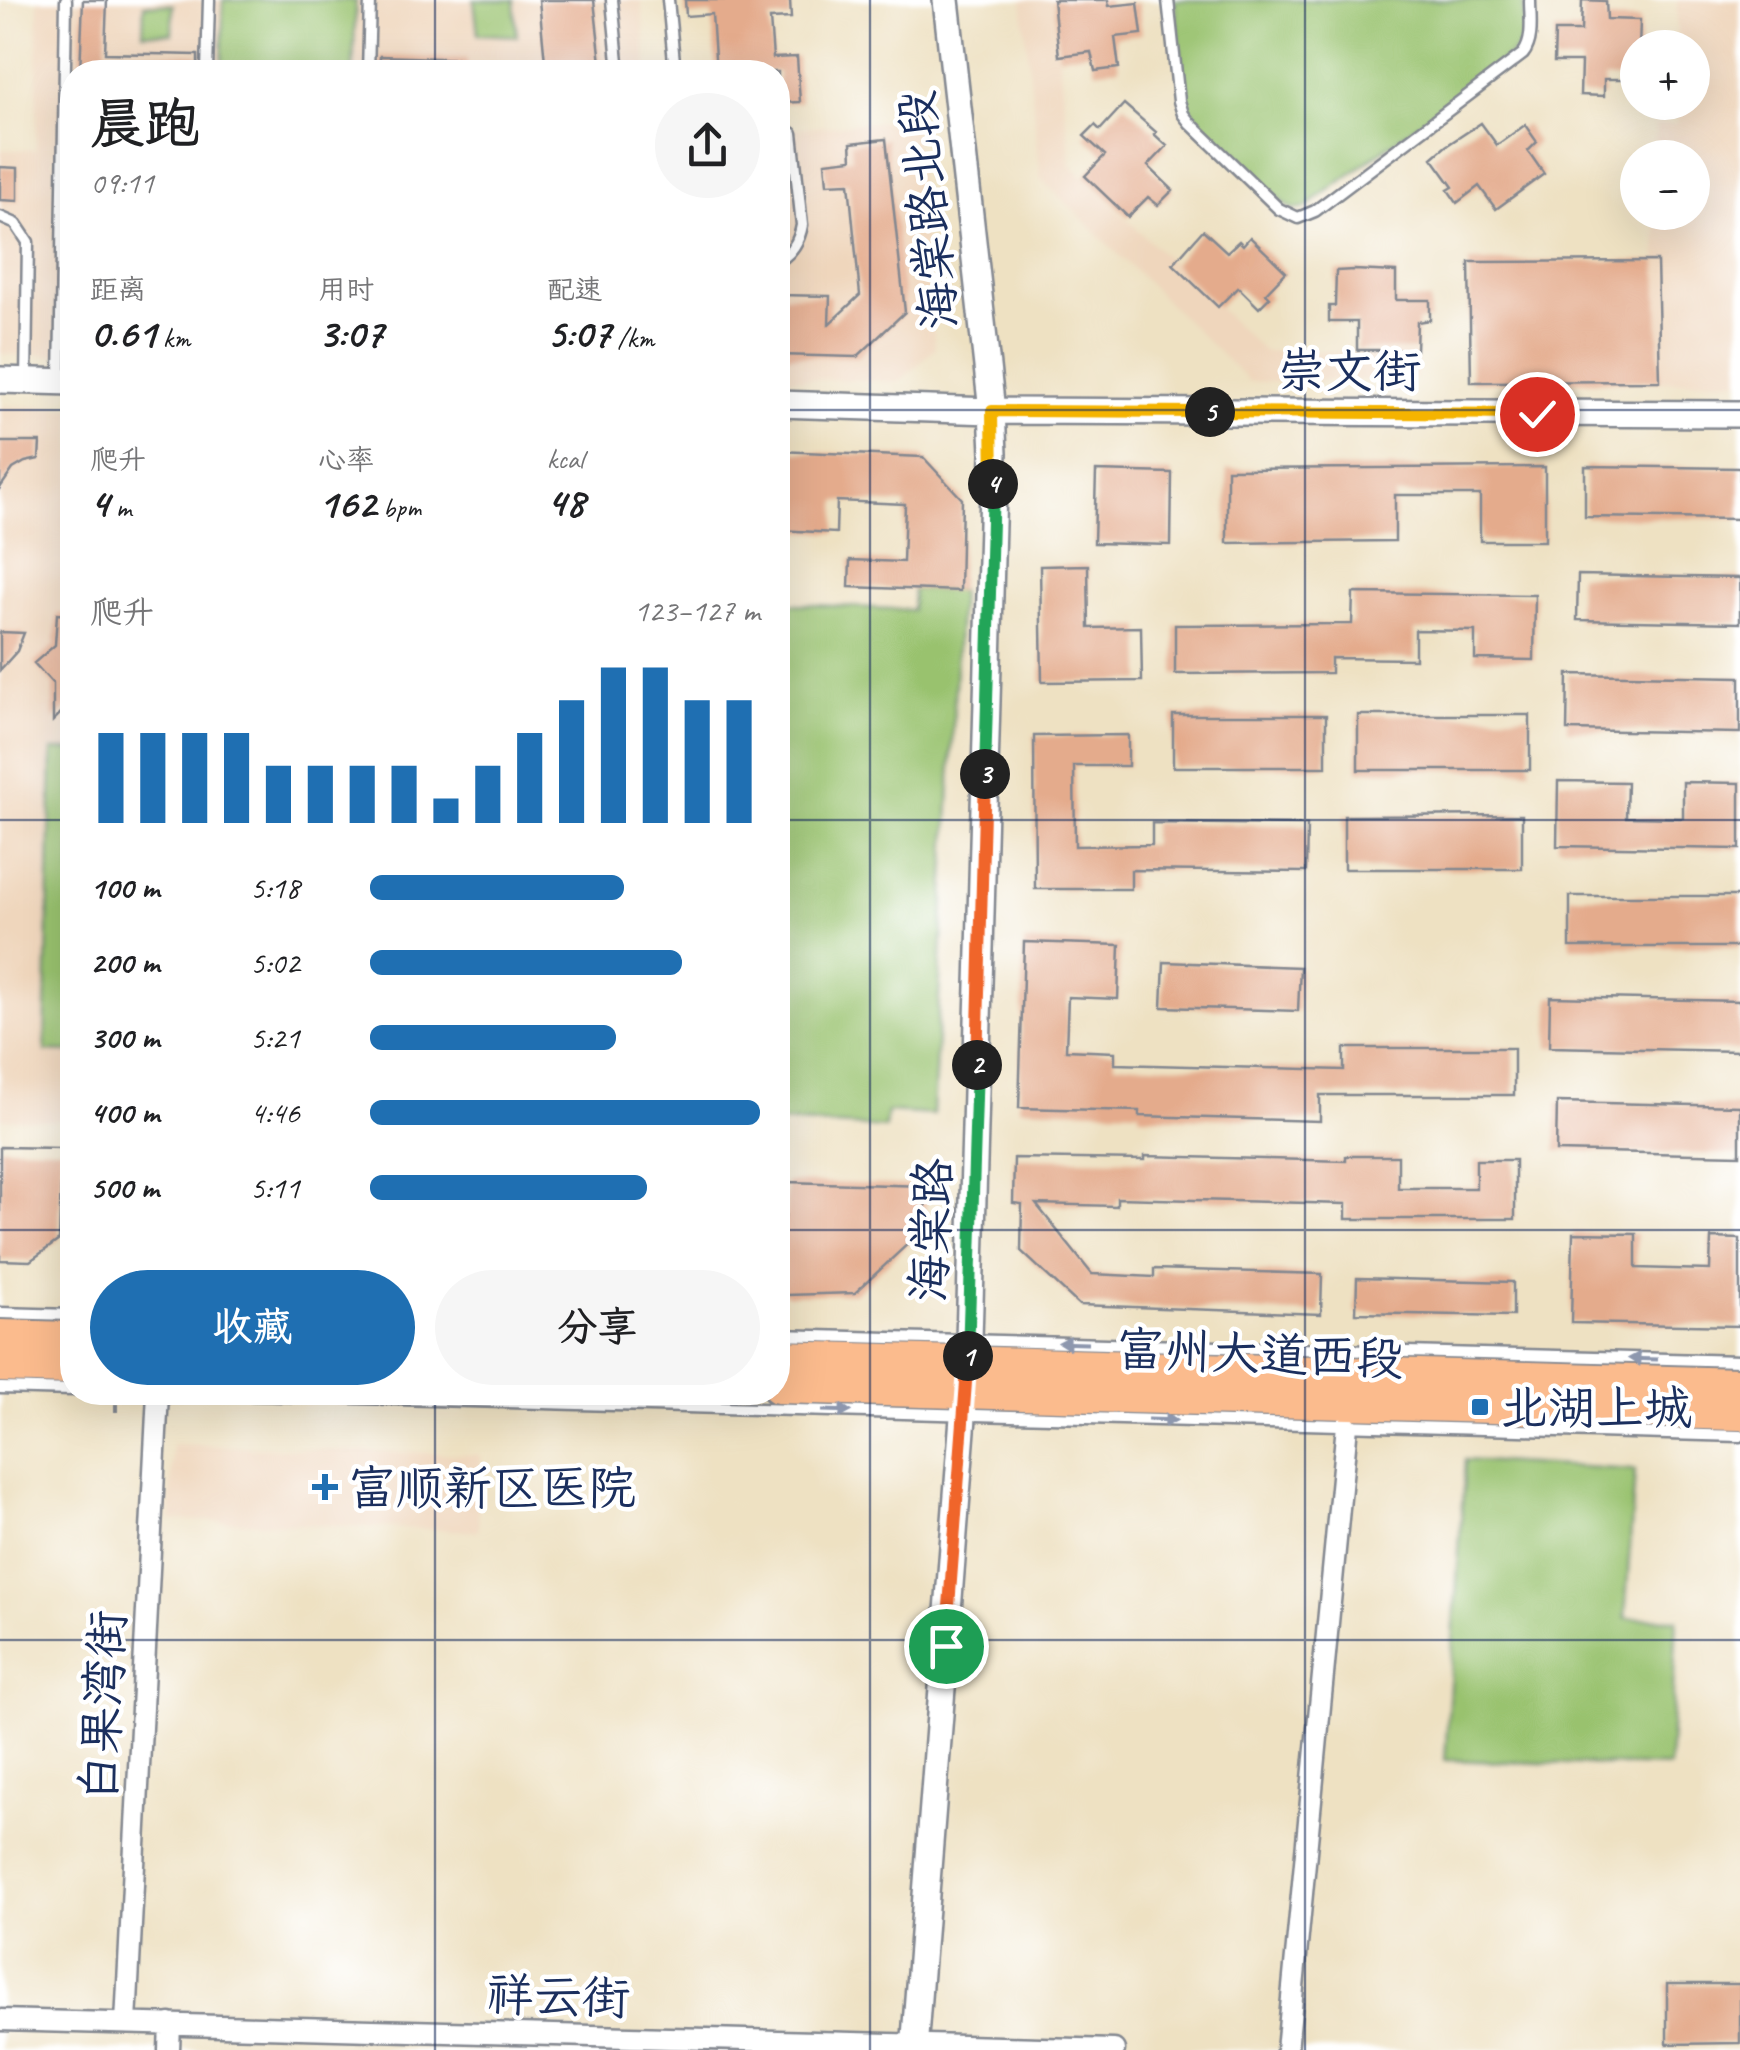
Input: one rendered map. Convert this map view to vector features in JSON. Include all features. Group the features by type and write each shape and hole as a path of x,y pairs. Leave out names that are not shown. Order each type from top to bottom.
{"main road":[{"path":"0,1336 60,1338"},
{"name":"富州大道西段","path":"790,1359 967,1377 1740,1414"},
{"path":"0,1366 60,1368"},
{"name":"富州大道西段","path":"790,1386 967,1377 1740,1384"}],"street":[{"name":"海棠路北段","path":"946,0 992,411"},
{"path":"13,381 60,382"},
{"name":"崇文街","path":"790,404 992,411 1740,414"},
{"name":"海棠路","path":"914,2047 967,1377 994,453 992,411"},
{"name":"白果湾街","path":"126,2023 157,1405"},
{"path":"1287,2050 1347,1426"},
{"name":"祥云街","path":"0,2020 170,2024 525,2042 1114,2050"},
{"path":"170,2024 170,2050"}],"lane":[{"path":"66,0 67,60"},
{"path":"207,60 209,0"},
{"path":"368,60 370,0"},
{"path":"612,0 618,60"},
{"path":"668,0 675,60"},
{"path":"1168,0 1183,114 1280,209 1298,218 1316,211 1523,54 1530,38 1530,0"},
{"path":"790,251 802,225 792,133"},
{"path":"0,218 16,224 28,242 13,381"},
{"path":"0,1314 60,1316"},
{"path":"790,1338 967,1377 1347,1426 1740,1436"},
{"path":"790,1381 1740,1361"},
{"path":"0,1388 60,1390"}],"path":[{"path":"116,1405 116,1412"}],"shaded area":[{"path":"38,0 641,0 647,60 60,60 60,356 0,354 0,150 36,150"},
{"path":"1022,0 1052,0 1071,165 1263,351 1417,352 1417,379 1249,382 1041,179"},
{"path":"1677,0 1740,0 1740,380 1660,381 1656,230 1710,230 1710,140 1655,140 1655,124 1710,120 1710,30 1677,30"},
{"path":"913,119 935,348 900,382 790,378 790,129"},
{"path":"0,406 60,408 60,1121 0,1119"},
{"name":"富顺新区医院","path":"172,1444 481,1455 478,1531 170,1520"}],"green space":[{"path":"223,0 356,0 354,60 222,60"},
{"path":"474,0 514,0 517,36 478,34"},
{"path":"1174,0 1524,0 1524,29 1512,54 1305,208 1294,209 1229,154 1192,112 1186,100"},
{"path":"144,4 173,5 172,34 143,33"},
{"path":"913,589 960,591 933,1115 887,1112 885,1128 790,1123 790,604 912,610"},
{"path":"52,750 60,750 60,1052 45,1051"},
{"path":"1465,1460 1635,1470 1625,1618 1677,1619 1669,1767 1445,1760"}],"building":[{"path":"83,0 107,0 105,53 198,55 198,60 80,60"},
{"path":"539,0 594,0 601,60 545,60"},
{"path":"685,0 790,0 791,18 770,19 773,58 797,57 800,102 790,102 790,60 715,60 712,14 686,16"},
{"path":"1053,0 1108,0 1109,6 1138,3 1142,34 1115,37 1119,68 1095,71 1091,52 1059,56"},
{"path":"1582,0 1606,1 1607,19 1640,20 1640,30 1620,30 1620,79 1604,79 1604,96 1580,95 1581,62 1554,62 1555,31 1581,31"},
{"path":"380,56 467,59 467,60 380,60"},
{"path":"1124,104 1167,146 1148,166 1173,190 1158,205 1148,197 1128,217 1085,176 1105,155 1084,136 1095,125 1100,130"},
{"path":"1481,123 1497,145 1525,125 1537,142 1528,151 1544,174 1496,209 1479,186 1457,203 1448,190 1453,187 1432,158"},
{"path":"886,139 905,312 857,357 790,355 790,295 830,296 829,324 860,295 849,183 827,184 825,162 852,159 851,143"},
{"path":"0,167 18,168 18,201 0,200"},
{"path":"1203,230 1227,252 1250,237 1286,272 1266,293 1270,297 1259,308 1238,287 1218,307 1173,264"},
{"path":"1657,261 1660,381 1471,382 1469,262"},
{"path":"1336,271 1396,272 1396,300 1430,300 1430,320 1417,322 1416,350 1357,350 1357,322 1329,322 1329,306 1335,306"},
{"path":"0,442 40,442 39,459 13,469 0,488"},
{"path":"790,451 923,457 962,499 960,591 849,587 850,560 903,562 905,504 837,501 836,533 790,531"},
{"path":"1585,466 1740,468 1740,519 1585,517"},
{"path":"1545,467 1545,541 1480,541 1480,495 1395,495 1395,541 1227,543 1227,469"},
{"path":"1096,471 1172,473 1171,545 1094,543"},
{"path":"1088,565 1089,628 1141,627 1142,681 1042,682 1040,566"},
{"path":"1578,575 1740,578 1740,623 1577,620"},
{"path":"1353,593 1535,595 1534,660 1475,659 1475,631 1415,630 1415,659 1331,658 1331,673 1175,674 1175,625 1352,624"},
{"path":"60,614 60,714 53,721 53,684 34,663 55,645"},
{"path":"0,632 24,633 17,651 0,670"},
{"path":"1568,674 1740,677 1740,733 1567,730"},
{"path":"1173,715 1326,715 1326,767 1173,767"},
{"path":"1358,715 1530,715 1530,770 1358,770"},
{"path":"1128,735 1128,766 1074,766 1075,846 1152,845 1152,823 1307,825 1306,872 1131,870 1131,889 1035,889 1034,736"},
{"path":"1558,781 1627,782 1626,817 1683,818 1683,782 1740,783 1740,849 1557,846"},
{"path":"1522,815 1522,869 1344,869 1344,816"},
{"path":"1570,896 1740,896 1740,947 1570,947"},
{"path":"1024,942 1120,945 1118,999 1068,997 1066,1050 1115,1052 1115,1064 1344,1070 1344,1048 1514,1048 1514,1095 1320,1095 1320,1121 1019,1108"},
{"path":"1164,962 1300,967 1298,1011 1162,1007"},
{"path":"1550,997 1740,1001 1740,1051 1549,1047"},
{"path":"1557,1102 1740,1106 1740,1155 1556,1151"},
{"path":"0,1147 60,1148 59,1240 30,1261 0,1260"},
{"path":"1145,1156 1346,1161 1346,1156 1398,1156 1398,1188 1476,1188 1476,1160 1515,1160 1515,1219 1346,1219 1346,1204 1117,1198 1117,1206 1036,1204 1092,1274 1154,1277 1154,1269 1322,1274 1321,1314 1079,1305 1021,1251 1022,1204 1013,1203 1014,1158 1145,1160"},
{"path":"790,1182 926,1186 925,1228 855,1293 790,1295"},
{"path":"1573,1233 1636,1234 1636,1268 1710,1270 1711,1238 1740,1239 1740,1326 1571,1323"},
{"path":"1357,1278 1513,1282 1513,1316 1356,1313"},
{"path":"1667,1984 1740,1984 1740,2043 1667,2044"}],"place":[{"name":"北湖上城","path":"1480,1407"},
{"name":"富顺新区医院","path":"325,1487"}],"route":[{"path":"946,1646 970,1340 992,411 1537,414"}]}
